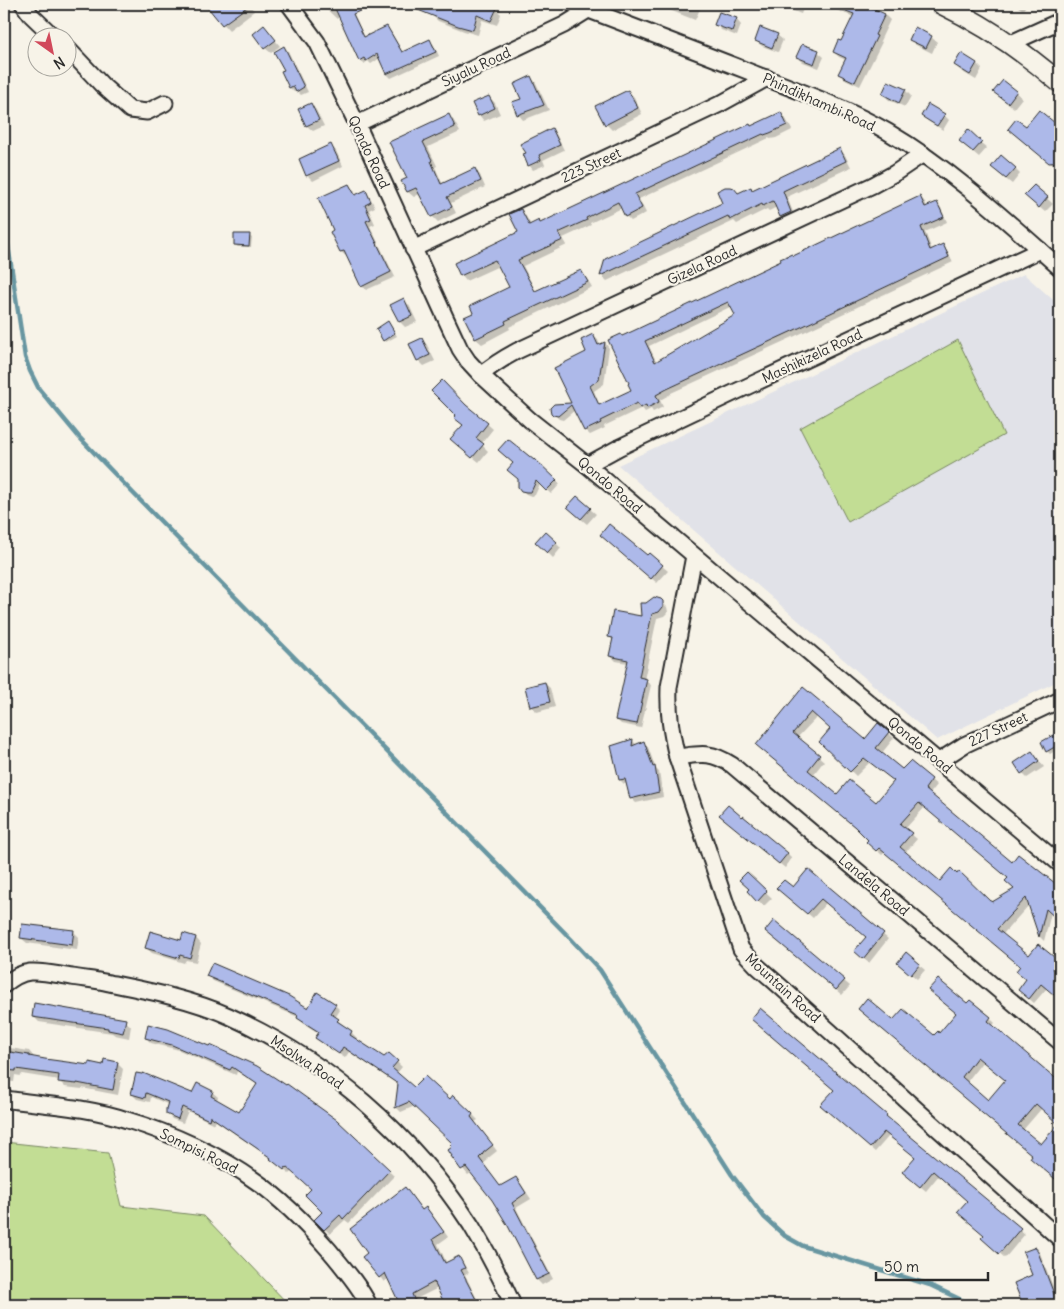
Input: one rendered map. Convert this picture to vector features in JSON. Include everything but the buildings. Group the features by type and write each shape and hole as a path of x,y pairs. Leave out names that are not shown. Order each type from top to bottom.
{"street":[{"path":"23,4 31,15 45,28"},
{"name":"Qondo Road","path":"288,4 316,42 460,349 468,361 530,420 1060,864"},
{"name":"Phindikhambi Road","path":"573,4 589,7 767,78 849,112 888,132 923,154 964,186 1060,268"},
{"path":"941,4 1010,43 1060,83"},
{"name":"Siyalu Road","path":"356,124 564,25 589,7"},
{"path":"1010,43 1060,21"},
{"path":"78,60 102,85 130,110 147,112 165,104"},
{"name":"223 Street","path":"413,249 712,108 767,78"},
{"name":"Gizela Road","path":"481,375 502,358 873,185 923,154"},
{"name":"Mashikizela Road","path":"586,465 729,395 1040,250"},
{"name":"Mountain Road","path":"694,556 669,688 668,707 677,757 741,949 746,956 1060,1239"},
{"name":"227 Street","path":"939,761 964,745 1060,700"},
{"name":"Landela Road","path":"677,757 701,754 714,755 732,765 1060,1042"},
{"path":"1047,853 1060,845"},
{"name":"Msolwa Road","path":"4,985 12,978 30,972 100,981 162,993 228,1015 302,1056 368,1105 402,1137 424,1162 471,1226 514,1305"},
{"name":"Sompisi Road","path":"4,1099 94,1112 127,1119 164,1133 219,1158 257,1182 287,1206 342,1265 369,1305"}],"shaded area":[{"path":"1024,274 1060,306 1060,680 937,740 618,465"}],"green space":[{"path":"958,340 1004,435 848,522 800,428"},
{"path":"4,1142 108,1153 121,1206 204,1216 289,1305 4,1305"}],"waterway":[{"path":"4,219 25,357 39,389 79,437 133,493 600,970 732,1175 764,1217 785,1236 803,1246 930,1285 972,1305"}]}
